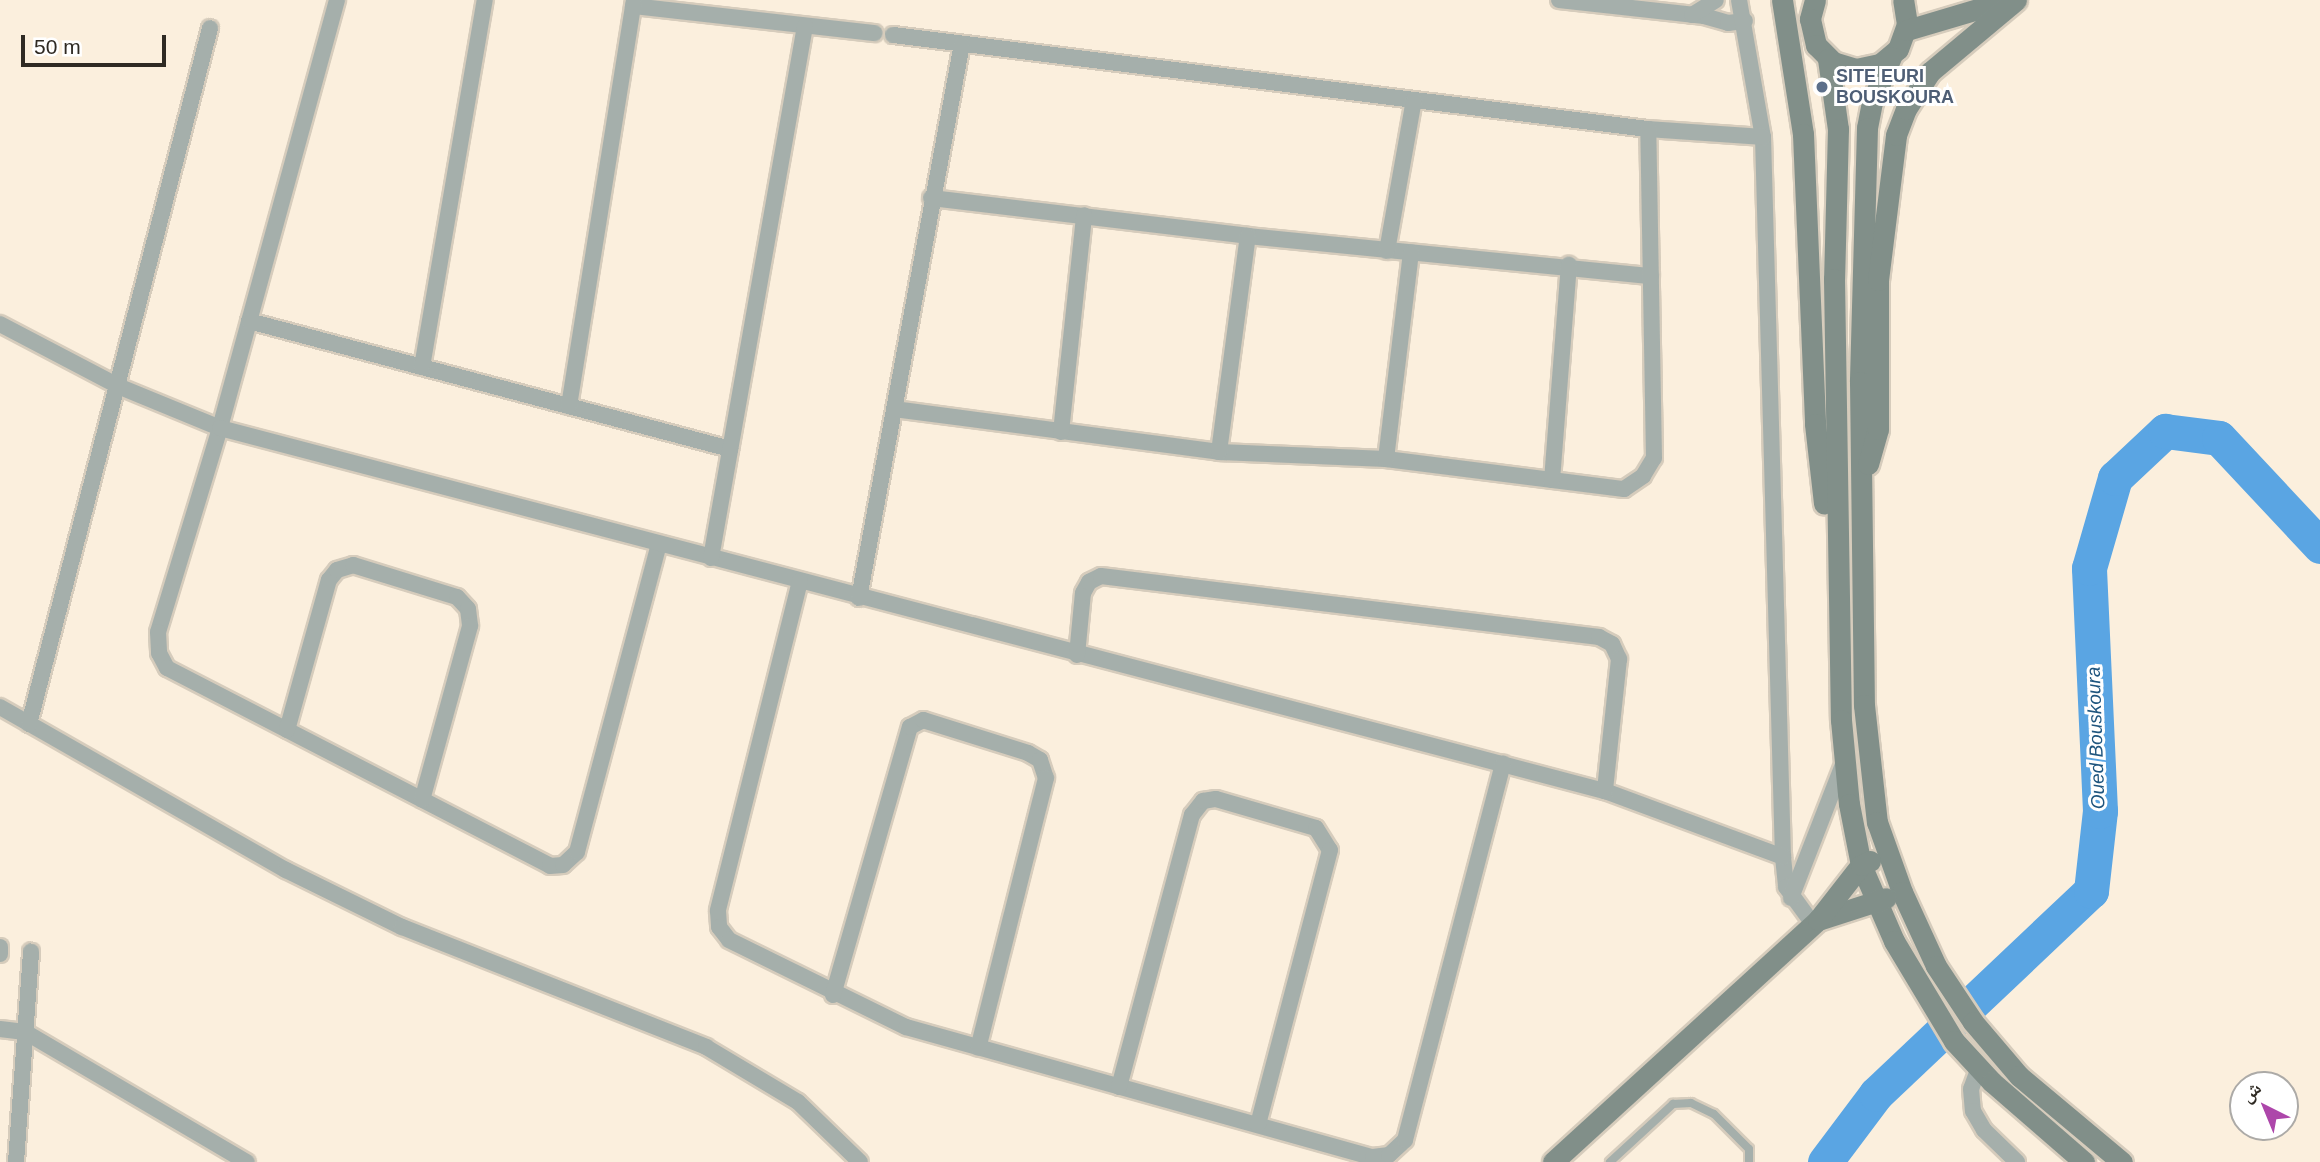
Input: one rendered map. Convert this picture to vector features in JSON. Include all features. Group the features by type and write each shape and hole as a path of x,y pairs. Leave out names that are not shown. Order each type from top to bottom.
{"main road":[{"path":"1782,0 1803,134 1815,424 1826,520 1837,556"},
{"path":"1815,0 1811,28 1828,59 1838,129 1834,279 1837,556 1844,762 1861,865 1875,902 1918,985 1954,1041 1979,1070 2084,1162"},
{"path":"1903,0 1906,30 1874,94 1867,128 1861,486 1865,717 1870,778 1888,854 1902,892 1936,966 1973,1022 2019,1076 2122,1162"},
{"path":"1906,30 2008,0"},
{"path":"1861,486 1878,429 1878,280 1896,135 1906,109 1930,72 2016,0"},
{"path":"1828,59 1856,69 1891,57"},
{"path":"1553,1162 1815,922 1861,865 1888,854"},
{"path":"1815,922 1902,892"}],"street":[{"path":"337,0 220,428 158,632 159,653 167,668 550,866 563,866 574,858 659,544"},
{"path":"422,367 485,0"},
{"path":"1559,0 1692,15 1728,23 1745,21"},
{"path":"1692,15 1716,0"},
{"path":"1739,0 1745,21 1763,137 1783,857 1791,898 1815,922"},
{"path":"569,406 634,3 874,33"},
{"path":"711,558 806,26"},
{"path":"29,724 120,387 210,28"},
{"path":"893,35 1647,129 1763,137"},
{"path":"859,598 931,198 962,44"},
{"path":"1387,251 1414,100"},
{"path":"894,409 1219,452 1386,459 1624,489 1643,476 1654,458 1647,129"},
{"path":"931,198 1248,236 1387,251 1569,265 1651,276"},
{"path":"1061,432 1084,215"},
{"path":"1219,452 1248,236"},
{"path":"1386,459 1411,253"},
{"path":"1552,480 1569,265"},
{"path":"249,321 730,449"},
{"path":"0,324 120,387 220,428 859,598 1605,791 1783,857"},
{"path":"287,730 329,580 337,570 353,565 457,597 468,609 470,626 422,800"},
{"path":"1077,655 1083,593 1101,576 1599,637 1612,644 1619,659 1605,791"},
{"path":"800,581 718,919 723,934 735,944 833,995 906,1027 1373,1157 1389,1155 1401,1146 1503,764"},
{"path":"0,707 286,870 402,927 706,1047 798,1102 860,1162"},
{"path":"833,995 910,727 923,720 1028,753 1040,760 1046,778 978,1048"},
{"path":"1791,898 1844,762"},
{"path":"1119,1087 1192,815 1203,801 1216,799 1310,826 1325,837 1330,850 1258,1125"},
{"path":"0,954 1,947"},
{"path":"16,1162 31,952"},
{"path":"0,1029 25,1032 247,1162"},
{"path":"1979,1070 1971,1088 1973,1111 1984,1130 2017,1162"}],"lane":[{"path":"1610,1162 1673,1104 1691,1103 1714,1114 1749,1149 1749,1162"}],"waterway":[{"name":"Oued Bouskoura","path":"1825,1162 1876,1094 2091,891 2100,811 2089,568 2115,478 2165,431 2219,438 2320,546"}],"place":[{"name":"SITE EURI BOUSKOURA","path":"1822,87"}]}
